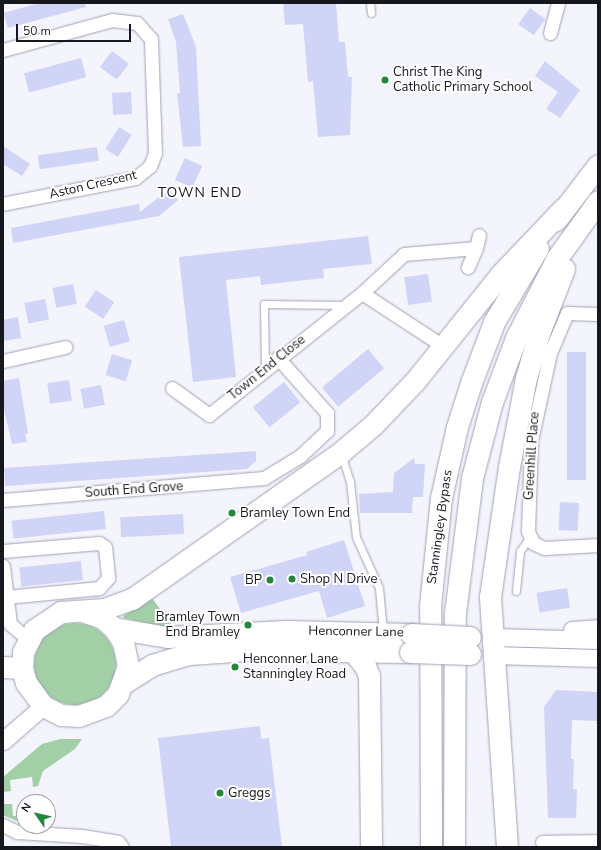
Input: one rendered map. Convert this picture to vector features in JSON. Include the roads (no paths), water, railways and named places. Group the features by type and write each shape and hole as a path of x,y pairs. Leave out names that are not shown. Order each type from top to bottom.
{"main road":[{"path":"82,611 101,617 114,628 127,653 124,682 106,706 92,714 61,715 43,706 13,668 28,639 51,616 82,611 104,609 132,599 341,452 374,424 443,346 501,274 563,209 598,165"},
{"path":"507,847 495,646 490,617 490,597 509,467 526,378 551,301 593,206"},
{"name":"Stanningley Bypass","path":"454,847 455,614 472,478 492,402 516,338 537,292 593,206"},
{"name":"Stanningley Bypass","path":"431,847 430,606 441,498 457,427 494,322 563,209"},
{"name":"Henconner Lane","path":"114,628 167,637 259,632 383,633 410,643"},
{"name":"Henconner Lane","path":"124,682 152,665 188,654 249,650 352,650 410,643 495,646"},
{"path":"352,650 365,666 369,676 371,847"}],"street":[{"path":"550,33 558,3"},
{"name":"Aston Crescent","path":"3,50 112,20 137,22 151,39 155,153 150,166 135,178 3,204"},
{"path":"468,267 476,248 479,235"},
{"name":"Town End Close","path":"172,388 209,415 344,305 362,293 404,254 476,248"},
{"path":"362,293 443,346"},
{"name":"Greenhill Place","path":"529,538 531,441 550,353 567,313 598,314"},
{"path":"3,361 65,347"},
{"name":"South End Grove","path":"3,500 264,478 300,456 327,431 327,413 278,358"},
{"path":"529,538 538,547 544,548 598,546"},
{"path":"3,551 100,543 105,547 108,578 99,588 6,597"},
{"path":"3,566 10,624 28,639"},
{"path":"547,637 576,630 598,628"},
{"name":"Henconner Lane","path":"495,646 547,637 598,640"},
{"name":"Henconner Lane","path":"495,646 598,658"},
{"path":"3,741 43,706"},
{"path":"3,825 17,832 82,836 118,842 122,847"},
{"path":"542,842 598,841"}],"lane":[{"path":"370,3 371,13"},
{"path":"265,369 264,304 344,305"},
{"path":"341,452 350,482 356,537 379,588 383,633"},
{"path":"516,591 520,550 529,538"}],"place":[{"name":"Christ The King Catholic Primary School","path":"385,80"},
{"name":"Bramley Town End","path":"232,513"},
{"name":"Shop N Drive","path":"292,579"},
{"name":"BP","path":"270,580"},
{"name":"Bramley Town End Bramley","path":"248,625"},
{"name":"Henconner Lane Stanningley Road","path":"235,667"},
{"name":"Greggs","path":"220,793"}],"district":[{"name":"TOWN END","path":"200,193"}]}
